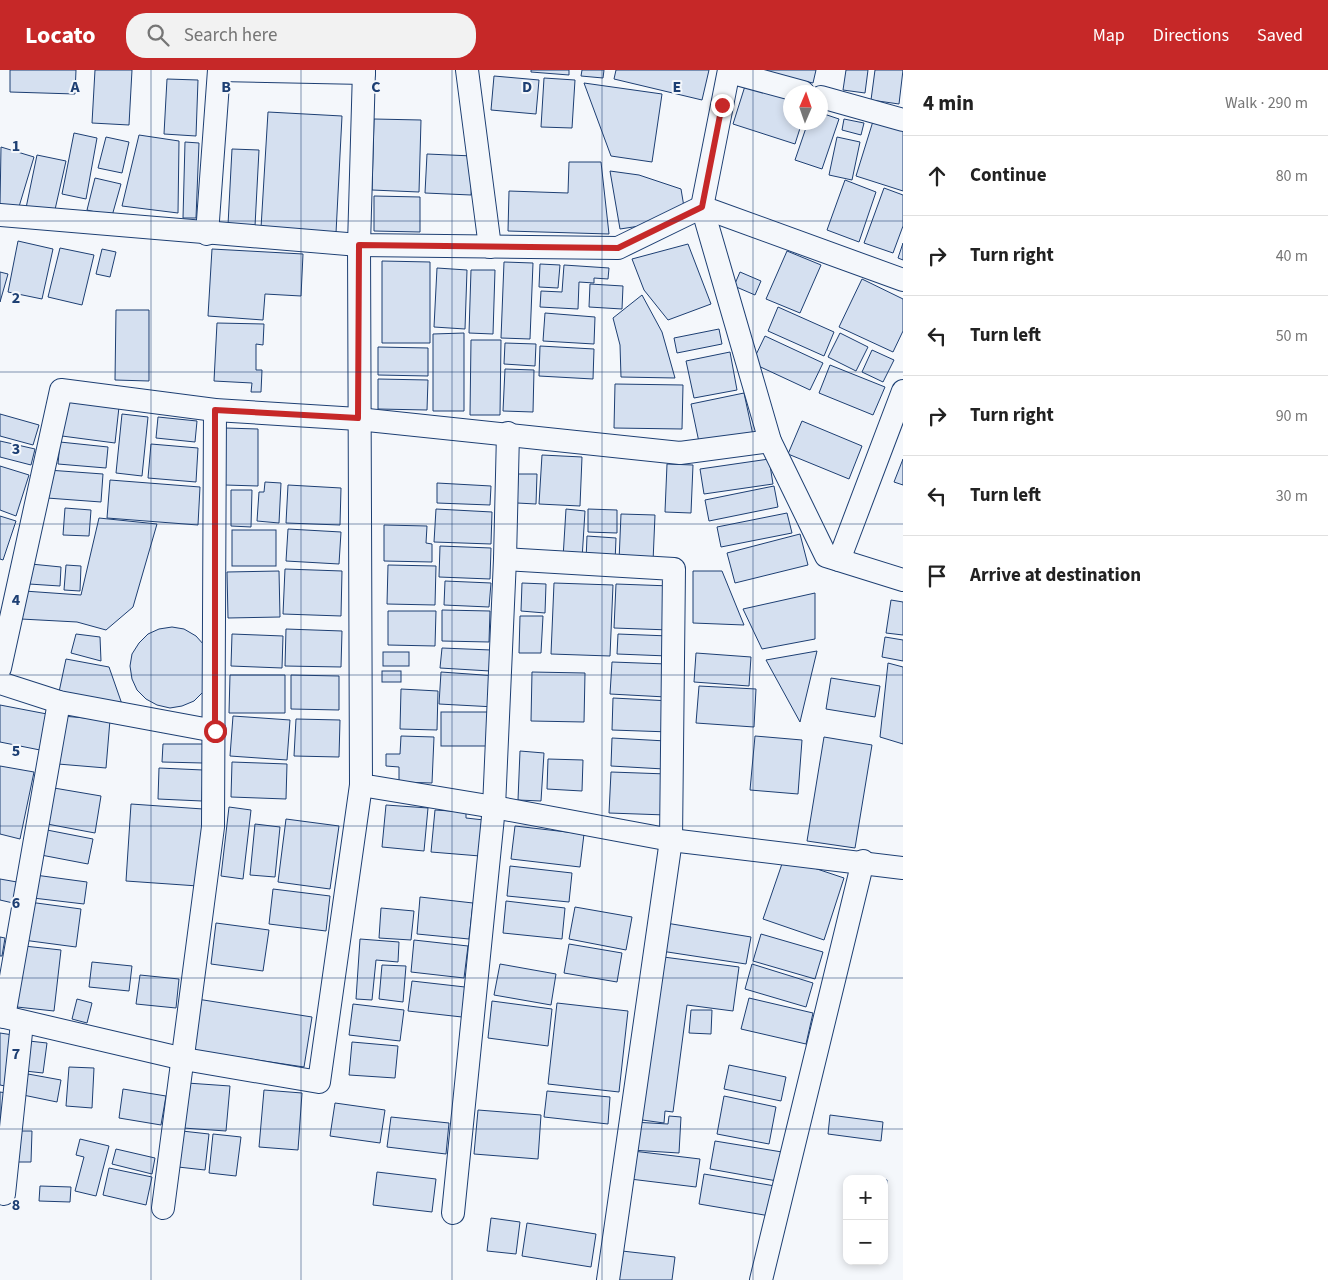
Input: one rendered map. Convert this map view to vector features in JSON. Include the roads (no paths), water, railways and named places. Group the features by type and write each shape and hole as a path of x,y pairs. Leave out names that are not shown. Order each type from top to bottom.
{"street":[{"path":"9,1019 184,1059 319,1082 361,785 358,418 359,245 364,72 219,70 206,234"},
{"path":"467,70 490,247"},
{"path":"783,86 729,71 702,207 770,440 826,556 903,580"},
{"path":"828,99 903,120"},
{"path":"0,215 206,234 359,245 618,248 702,207 903,280"},
{"path":"0,668 61,390 215,410 358,418 680,453 770,440"},
{"path":"839,560 903,391"},
{"path":"163,1208 213,827 215,731 215,410"},
{"path":"453,1212 494,806 505,559 508,434"},
{"path":"505,559 674,569 671,840 608,1280"},
{"path":"0,683 59,702 215,731"},
{"path":"4,1194 9,1019 59,702"},
{"path":"361,785 494,806 671,840 863,861 903,868"},
{"path":"761,1280 863,861"}]}
